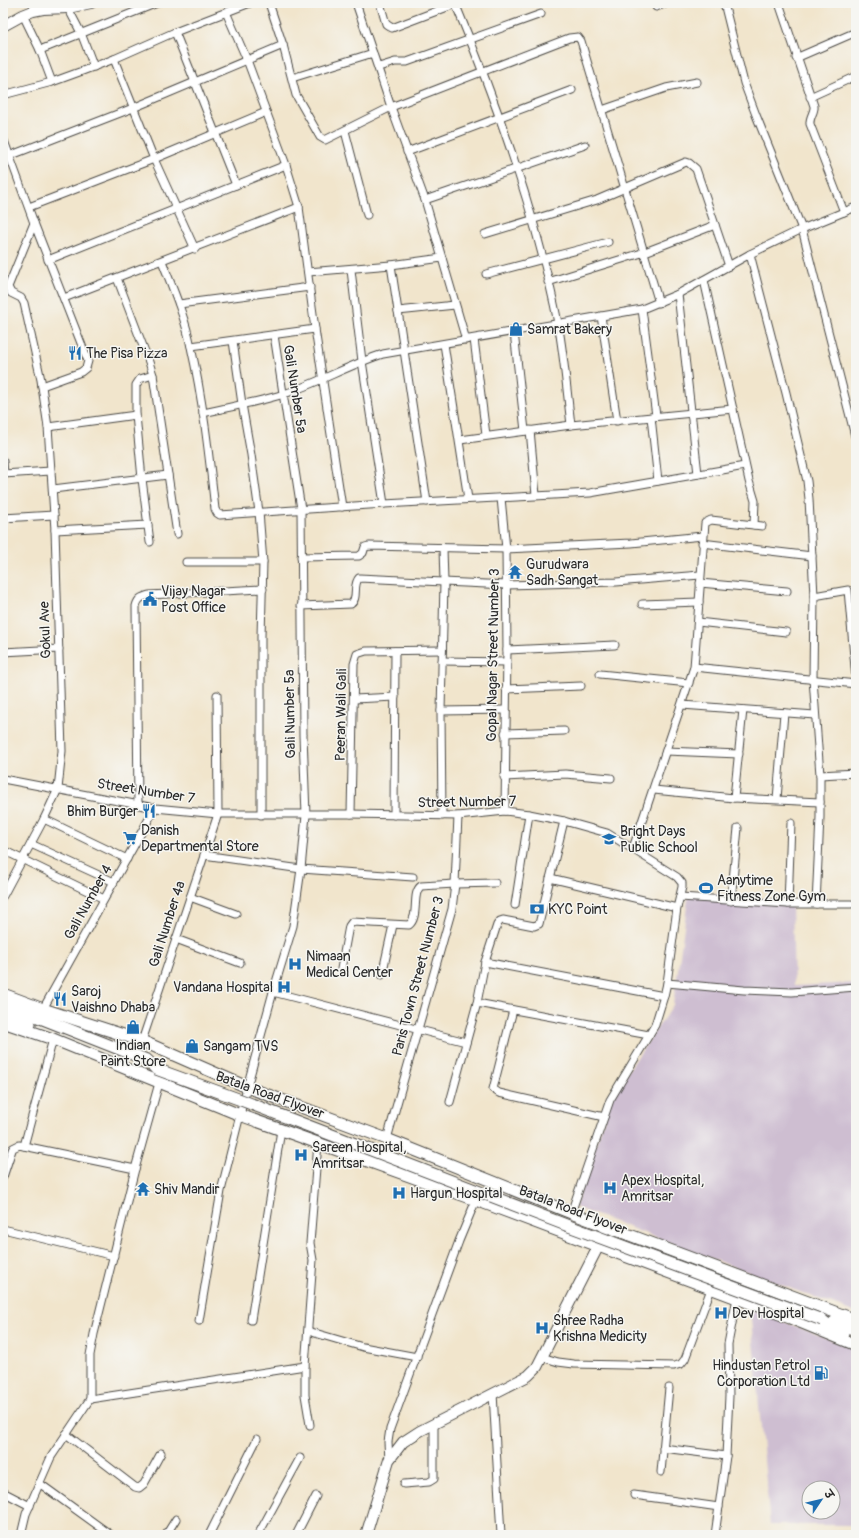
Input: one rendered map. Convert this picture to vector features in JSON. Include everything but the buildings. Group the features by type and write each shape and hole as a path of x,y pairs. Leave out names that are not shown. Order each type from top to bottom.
{"main road":[{"path":"3,994 142,1041 247,1087 387,1139 571,1213 856,1320"},
{"name":"Batala Road Flyover","path":"3,1006 12,1007 147,1060 156,1069"},
{"name":"Batala Road Flyover","path":"3,1011 10,1016 143,1068 156,1069 241,1100 822,1320 838,1323 856,1330"},
{"path":"3,1022 53,1039 240,1115 476,1200 737,1298 856,1345"},
{"name":"Batala Road Flyover","path":"822,1320 836,1331 856,1338"}],"street":[{"path":"3,26 23,15 43,9 91,3"},
{"path":"40,50 157,3"},
{"path":"3,95 52,82 94,67 175,32 250,3"},
{"path":"269,3 300,104 322,140 328,140 391,107 569,38 578,37 581,41 626,187 659,303"},
{"path":"356,3 379,67 391,107 425,200 466,340"},
{"path":"380,3 386,24 392,28 456,3 483,72 517,168 543,259 558,324 571,425"},
{"path":"656,7 668,3"},
{"path":"724,3 744,83 802,229 856,440"},
{"path":"779,3 796,58 814,108 810,124 844,212"},
{"path":"67,6 81,33 94,67"},
{"path":"226,12 247,60 286,165 299,208 315,329 342,507"},
{"path":"379,67 395,62 407,62 470,38 541,14"},
{"path":"23,15 40,50 52,82"},
{"path":"175,32 236,185"},
{"path":"796,58 856,32"},
{"path":"9,156 133,108 283,45"},
{"path":"292,78 373,53"},
{"path":"114,59 154,159 195,249"},
{"path":"810,97 856,76"},
{"path":"602,110 666,88 697,82"},
{"path":"408,152 572,90"},
{"path":"29,207 154,159 266,112"},
{"path":"345,131 367,215"},
{"path":"3,138 48,260 87,357 88,364 81,372 42,386"},
{"path":"425,200 584,144"},
{"path":"485,234 579,206 682,164 689,163 696,169 729,266"},
{"path":"48,260 286,165"},
{"path":"203,413 283,394 323,379 362,361 403,349 474,339 642,309 678,294 750,254 802,229 856,207"},
{"path":"64,298 299,208"},
{"name":"Gokul Ave","path":"34,223 8,287 11,293 21,298 24,303 34,341 48,426 55,530 62,738 58,789"},
{"path":"548,282 644,252 715,225"},
{"path":"486,274 608,242"},
{"path":"750,254 786,394 807,482 809,499 814,596 813,679 820,775 816,904"},
{"path":"308,272 391,266 442,258"},
{"path":"162,261 179,304 191,346 203,413 217,513 220,515 468,499 590,493 745,466"},
{"path":"391,266 426,502"},
{"path":"351,270 362,361 384,504"},
{"path":"117,278 153,375 177,534"},
{"path":"704,280 745,466 755,501 754,525"},
{"path":"179,304 310,287"},
{"path":"678,294 698,474"},
{"path":"398,311 456,305"},
{"path":"642,309 658,481"},
{"path":"601,316 617,421"},
{"path":"191,346 315,329"},
{"path":"514,332 536,495"},
{"name":"Gali Number 5a","path":"199,1321 221,1191 247,1087 293,926 301,869 306,815 303,735 301,509 274,335"},
{"path":"474,339 486,435"},
{"path":"234,341 259,512 263,562 261,636 261,815"},
{"path":"444,344 468,499"},
{"path":"150,542 136,415 136,385 137,381 140,379 153,375"},
{"path":"460,440 486,435 571,425 733,409"},
{"path":"48,426 136,415"},
{"path":"3,461 4,474 51,470"},
{"path":"53,489 168,475"},
{"name":"Gopal Nagar Street Number 3","path":"501,498 506,549 507,662 504,777 505,811"},
{"path":"3,518 54,515"},
{"path":"633,848 654,790 694,667 705,523 711,520 762,526"},
{"path":"55,530 148,525"},
{"path":"301,557 359,556 363,553 365,547 369,546 506,549 703,539 812,556"},
{"path":"442,816 441,711 444,548"},
{"path":"186,562 263,562"},
{"path":"301,606 351,604 354,601 356,581 359,578 506,586 616,582 700,575"},
{"path":"700,583 787,591"},
{"path":"814,596 856,588"},
{"path":"138,804 137,602 143,597 150,595 263,590"},
{"path":"848,590 856,679"},
{"path":"642,604 699,602"},
{"path":"698,622 786,632"},
{"path":"507,650 615,645"},
{"path":"3,652 59,649"},
{"name":"Peeran Wali Gali","path":"351,814 354,664 358,654 366,651 442,650"},
{"path":"394,815 395,651"},
{"path":"442,662 507,662"},
{"path":"694,667 856,684"},
{"path":"600,674 689,683"},
{"path":"506,688 581,686"},
{"name":"Gali Number 4a","path":"142,1041 218,814 217,695"},
{"path":"354,699 395,697"},
{"path":"682,705 815,715"},
{"path":"441,711 506,710"},
{"path":"734,798 743,710"},
{"path":"777,799 784,713"},
{"path":"505,733 564,731"},
{"path":"666,751 738,754"},
{"path":"820,775 856,773"},
{"path":"504,777 565,774 611,778"},
{"name":"Street Number 7","path":"3,779 155,808 218,814 458,816 505,811 529,814 564,821 607,833 633,848 680,880 682,887 677,908 667,983 655,1025 614,1092 571,1213"},
{"path":"3,896 44,819 58,789"},
{"path":"654,790 734,798 820,802"},
{"name":"Gali Number 4","path":"43,1008 155,808"},
{"path":"514,905 529,814"},
{"name":"Paris Town Street Number 3","path":"387,1139 452,909 455,884 458,816"},
{"path":"44,819 127,859"},
{"path":"450,1102 477,1003 485,962 497,925 500,921 534,926 539,924 564,821"},
{"path":"788,904 791,823"},
{"path":"731,901 738,828"},
{"path":"31,844 114,882"},
{"path":"3,850 104,899"},
{"path":"204,855 301,869 413,877"},
{"path":"550,878 677,908"},
{"path":"340,969 349,926 352,922 407,926 412,924 416,906 416,891 419,887 496,883"},
{"path":"190,896 236,914"},
{"path":"680,897 788,904 851,904"},
{"path":"382,974 393,925"},
{"path":"176,939 240,963"},
{"path":"485,962 664,996"},
{"path":"667,983 785,992 815,992 856,987"},
{"path":"273,992 466,1042"},
{"path":"477,1003 649,1034"},
{"path":"513,1010 493,1090 499,1093 604,1117"},
{"path":"24,1146 53,1039"},
{"path":"21,1535 30,1506 51,1457 90,1399 90,1355 136,1168 159,1083"},
{"path":"251,1320 281,1130"},
{"path":"310,1425 305,1395 305,1366 313,1260 310,1243 318,1143"},
{"path":"3,1177 5,1167 13,1148 19,1145 136,1168"},
{"path":"366,1535 389,1460 389,1435 416,1357 476,1200"},
{"path":"389,1460 403,1442 434,1424 528,1376 537,1367 598,1247 606,1226"},
{"path":"3,1230 114,1256"},
{"path":"542,1357 558,1362 574,1364 674,1366 681,1364 685,1359 711,1289"},
{"path":"715,1535 726,1456 729,1396 728,1344 737,1298"},
{"path":"308,1330 363,1347 416,1357"},
{"path":"90,1399 305,1366"},
{"path":"661,1472 669,1388"},
{"path":"493,1393 501,1535"},
{"path":"404,1484 429,1482 434,1479 434,1424"},
{"path":"66,1434 135,1487 139,1488 144,1484 161,1453"},
{"path":"209,1535 257,1439"},
{"path":"663,1448 726,1456"},
{"path":"258,1535 300,1458"},
{"path":"39,1483 111,1535"},
{"path":"3,1492 30,1506"},
{"path":"634,1495 719,1507"},
{"path":"296,1535 316,1496"},
{"path":"166,1535 176,1519"}],"shaded area":[{"path":"689,892 792,901 794,986 856,983 856,1313 575,1207 613,1093 673,1005"},
{"path":"750,1309 856,1349 856,1525 770,1525"}],"place":[{"name":"Samrat Bakery","path":"516,329"},
{"name":"The Pisa Pizza","path":"75,353"},
{"name":"Gurudwara Sadh Sangat","path":"515,572"},
{"name":"Vijay Nagar Post Office","path":"150,599"},
{"name":"Bhim Burger","path":"149,811"},
{"name":"Danish Departmental Store","path":"130,838"},
{"name":"Bright Days Public School","path":"609,839"},
{"name":"Aanytime Fitness Zone Gym","path":"706,888"},
{"name":"KYC Point","path":"537,909"},
{"name":"Nimaan Medical Center","path":"295,964"},
{"name":"Vandana Hospital","path":"284,987"},
{"name":"Saroj Vaishno Dhaba","path":"60,999"},
{"name":"Indian Paint Store","path":"133,1027"},
{"name":"Sangam TVS","path":"192,1046"},
{"name":"Sareen Hospital, Amritsar","path":"301,1155"},
{"name":"Apex Hospital, Amritsar","path":"610,1188"},
{"name":"Shiv Mandir","path":"143,1189"},
{"name":"Hargun Hospital","path":"399,1193"},
{"name":"Dev Hospital","path":"721,1313"},
{"name":"Shree Radha Krishna Medicity","path":"542,1328"},
{"name":"Hindustan Petrol Corporation Ltd","path":"821,1373"}]}
